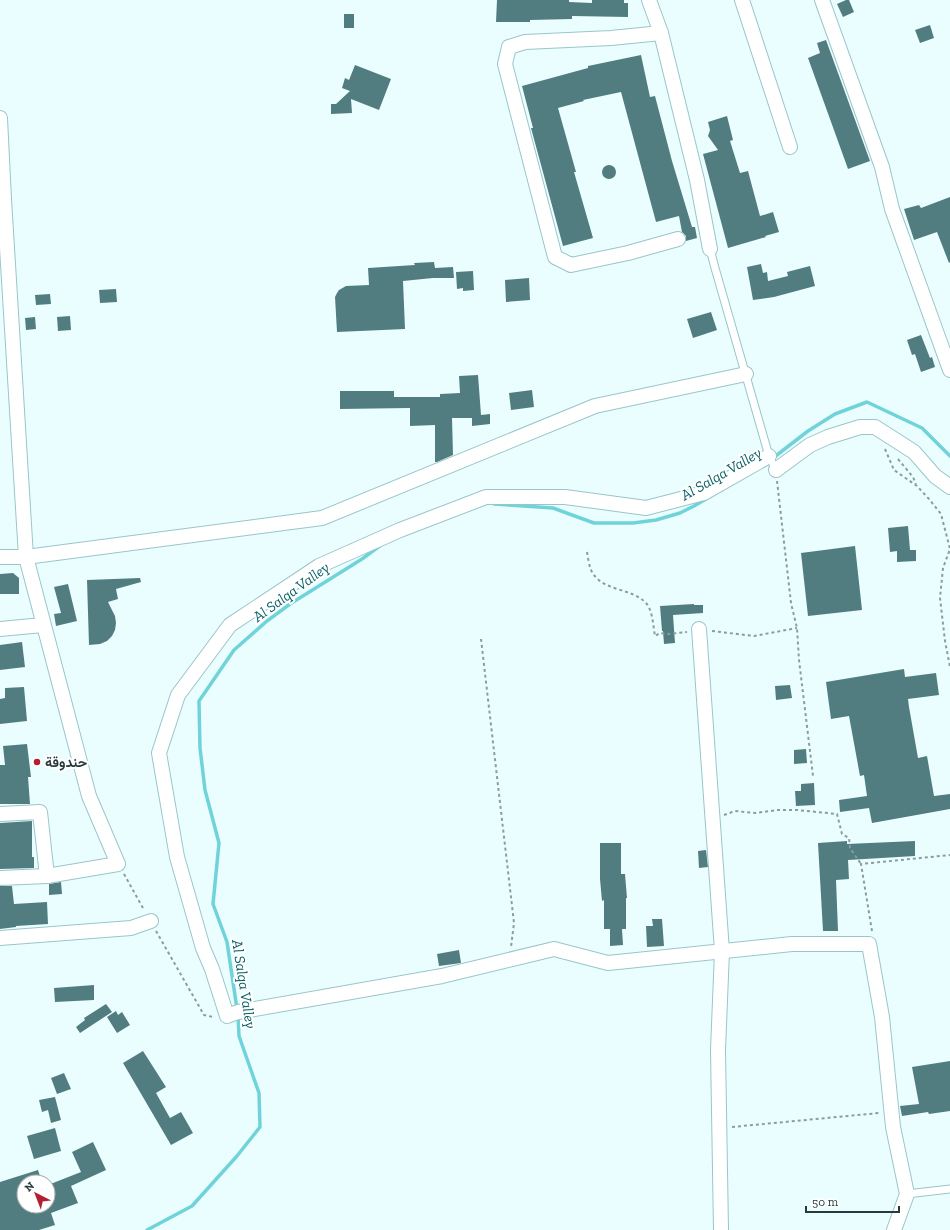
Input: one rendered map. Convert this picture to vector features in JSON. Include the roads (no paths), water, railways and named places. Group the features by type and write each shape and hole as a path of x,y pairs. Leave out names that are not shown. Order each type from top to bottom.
{"street":[{"path":"649,0 661,33 697,180 710,249"},
{"path":"742,0 790,147"},
{"path":"822,0 882,167 892,209 950,370"},
{"path":"661,33 611,38 525,42 509,47 505,64 555,257 571,265 628,253 678,239"},
{"path":"0,118 26,556 89,796 118,864 48,876 0,878"},
{"path":"0,557 26,556 322,518 595,406 746,374"},
{"path":"776,470 810,445 828,437 860,427 875,427 914,452 935,476 950,487"},
{"path":"769,456 704,493 646,508 565,497 486,497 400,530 319,566 230,625 178,695 159,753 177,858 202,948 212,969 227,1016 238,1012 318,997 442,976 554,950 608,963 792,944 869,944 882,1017 894,1127 907,1194 894,1230"},
{"path":"0,629 43,625"},
{"path":"699,629 722,951 718,1050 721,1230"},
{"path":"0,814 40,812 48,876"},
{"path":"0,938 131,928 151,921"}],"lane":[{"path":"710,249 769,456 776,470"},
{"path":"907,1194 950,1189"}],"waterway":[{"name":"Al Salqa Valley","path":"773,458 808,431 835,414 867,402 922,428 950,456"},
{"name":"Al Salqa Valley","path":"494,504 553,508 594,523 633,523 656,520 680,513 706,499"},
{"name":"Al Salqa Valley","path":"237,1009 227,942 213,904 219,843 205,790 200,748 199,701 234,650 267,621 290,604 362,559 381,545"},
{"name":"Al Salqa Valley","path":"147,1230 192,1206 237,1156 260,1127 259,1093 239,1036 238,1015"}],"place":[{"name":"حندوقة","path":"37,762"}]}
